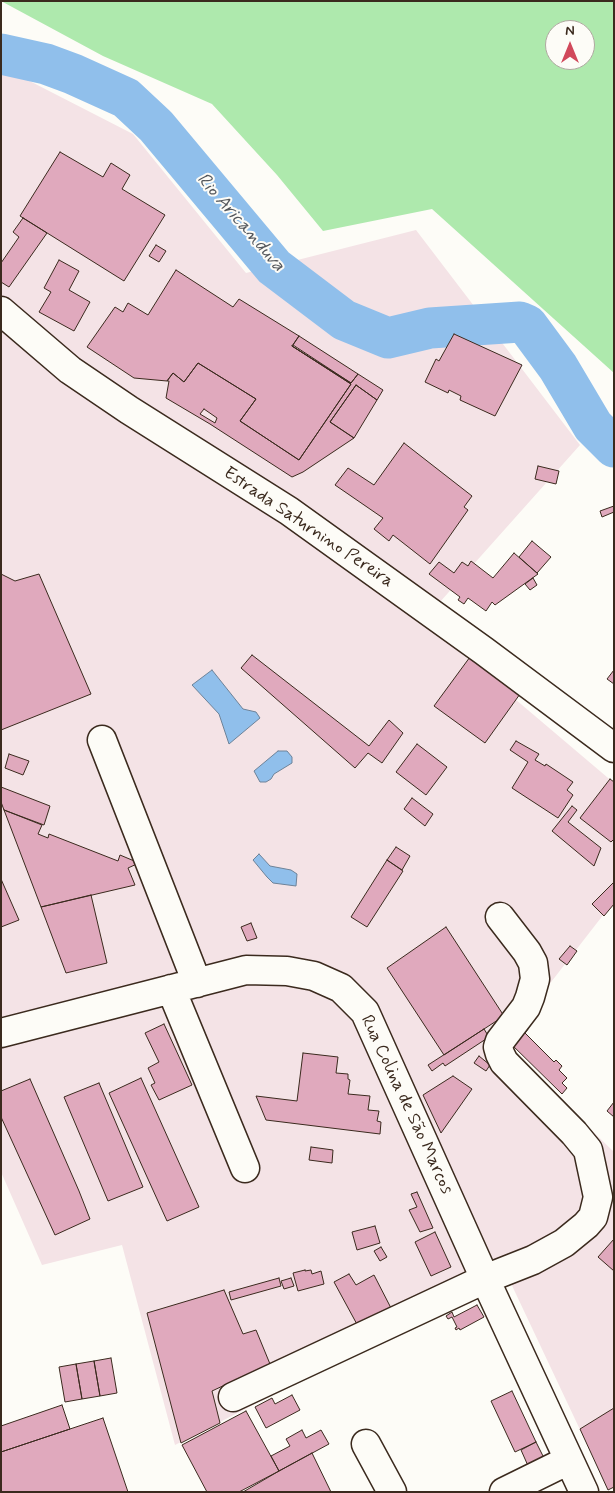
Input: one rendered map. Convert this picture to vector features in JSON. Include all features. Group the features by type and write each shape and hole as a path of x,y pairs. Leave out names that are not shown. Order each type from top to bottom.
{"street":[{"name":"Estrada Saturnino Pereira","path":"1,311 70,370 129,410 289,511 484,650 614,748"},
{"path":"102,740 197,983"},
{"path":"233,1397 485,1279 533,1260 564,1243 594,1218 598,1197 588,1150 574,1133 504,1062 500,1054 498,1047 500,1041 526,1007 535,979 533,963 527,952 500,917"},
{"name":"Rua Colina de São Marcos","path":"1,1033 246,970 287,971 314,976 341,988 365,1012 485,1279 584,1492"},
{"path":"171,989 245,1168"},
{"path":"366,1444 392,1492"},
{"path":"504,1492 569,1460"}],"shaded area":[{"path":"1,70 14,73 133,134 246,273 416,230 580,445 423,621 614,783 614,901 503,1044 614,1152 614,1486 608,1489 507,1275 175,1445 122,1245 42,1265 1,1172"}],"green space":[{"path":"1,1 614,1 614,373 432,209 323,231 277,175 212,104 103,56"}],"water":[{"path":"212,670 243,709 256,712 260,718 229,744 219,714 192,685"},
{"path":"278,751 287,751 292,757 292,763 274,774 266,782 260,782 254,771"},
{"path":"259,854 270,866 291,870 297,874 296,886 273,883 253,860"}],"building":[{"path":"60,152 103,177 111,163 130,175 122,189 165,215 124,281 20,216"},
{"path":"23,218 47,233 9,287 1,282 1,263 19,237 13,232"},
{"path":"156,245 166,251 159,262 149,256"},
{"path":"59,260 79,271 69,290 90,302 74,331 39,312 51,292 44,288"},
{"path":"176,270 233,307 239,299 299,336 292,346 351,384 299,460 240,421 256,399 198,363 184,382 173,373 167,381 134,378 87,347 115,307 123,312 128,303 148,315"},
{"path":"454,334 522,365 495,416 460,400 461,396 449,390 448,393 425,382 436,359 439,361"},
{"path":"299,336 358,374 351,383 293,345"},
{"path":"292,346 351,383 358,374 383,390 377,400 356,385 330,422 354,438 303,472 292,477 166,398 169,381 167,381 173,373 184,382 198,363 256,399 240,421 299,460 351,384","holes":["204,409 217,418 215,423 200,414"]},
{"path":"356,385 377,400 354,438 330,422"},
{"path":"404,443 472,496 464,507 468,510 430,564 393,535 389,541 374,529 383,518 335,485 348,468 374,485"},
{"path":"538,466 559,471 556,484 535,479"},
{"path":"614,506 614,512 602,517 600,511"},
{"path":"532,541 551,557 537,573 519,557"},
{"path":"514,553 538,574 495,605 492,602 486,611 468,598 464,604 458,600 460,597 429,574 439,562 454,573 462,562 468,566 471,561 493,578"},
{"path":"1,574 15,581 39,574 91,694 1,730"},
{"path":"533,578 537,585 530,590 525,584"},
{"path":"252,655 369,746 389,720 403,733 382,763 368,753 355,768 241,668"},
{"path":"470,657 520,694 485,743 434,706"},
{"path":"614,670 614,684 607,679"},
{"path":"516,741 539,754 535,760 545,766 546,764 573,782 567,790 573,795 558,818 512,788 528,762 510,750"},
{"path":"417,744 447,767 426,795 396,772"},
{"path":"9,754 29,761 23,775 5,768"},
{"path":"610,779 614,782 614,839 611,842 580,818"},
{"path":"1,787 50,806 44,825 4,810 1,802"},
{"path":"412,798 433,814 425,826 404,809"},
{"path":"572,806 577,810 568,822 601,848 594,866 552,831"},
{"path":"4,810 42,825 38,834 48,838 49,834 118,861 120,855 139,863 128,868 135,885 41,907"},
{"path":"396,847 410,856 402,870 387,860"},
{"path":"387,860 403,871 367,927 351,917"},
{"path":"1,879 19,920 1,927"},
{"path":"614,882 614,904 604,916 592,904"},
{"path":"91,895 107,963 66,973 41,907"},
{"path":"251,923 257,938 247,941 241,927"},
{"path":"446,927 504,1016 444,1055 387,968"},
{"path":"570,946 577,951 567,965 559,959"},
{"path":"522,1022 528,1029 525,1033 554,1062 556,1060 562,1066 559,1070 567,1078 562,1083 567,1088 562,1094 508,1041"},
{"path":"164,1024 192,1085 159,1100 151,1085 155,1083 148,1068 159,1062 145,1033"},
{"path":"484,1029 489,1037 445,1066 443,1063 432,1071 428,1065"},
{"path":"303,1053 338,1057 336,1073 348,1074 348,1079 350,1080 348,1094 370,1096 368,1110 379,1111 377,1121 381,1122 380,1134 266,1120 256,1096 297,1101"},
{"path":"479,1056 490,1065 486,1071 474,1063"},
{"path":"453,1076 472,1089 441,1133 423,1095"},
{"path":"141,1078 199,1207 167,1221 109,1093"},
{"path":"30,1079 90,1219 55,1235 1,1117 1,1091"},
{"path":"99,1083 143,1187 108,1201 64,1097"},
{"path":"614,1102 614,1117 607,1111"},
{"path":"311,1147 333,1150 332,1163 309,1160"},
{"path":"417,1192 433,1228 420,1232 409,1210 417,1207 411,1194"},
{"path":"375,1226 380,1243 357,1250 352,1232"},
{"path":"435,1232 451,1267 431,1276 415,1242"},
{"path":"614,1239 614,1271 598,1257"},
{"path":"381,1247 387,1257 380,1261 374,1251"},
{"path":"311,1270 312,1274 321,1271 324,1284 298,1291 293,1273"},
{"path":"349,1274 356,1285 374,1275 392,1310 359,1328 334,1282"},
{"path":"279,1278 281,1286 231,1300 229,1292"},
{"path":"291,1278 294,1286 284,1289 281,1281"},
{"path":"224,1290 243,1334 256,1330 270,1364 212,1391 220,1423 181,1443 147,1313"},
{"path":"477,1305 484,1317 460,1330 459,1328 456,1330 455,1328 457,1327 452,1317 448,1319 446,1316 452,1312 454,1317"},
{"path":"111,1358 117,1393 100,1396 94,1361"},
{"path":"94,1361 100,1396 82,1399 76,1364"},
{"path":"76,1364 82,1399 65,1402 59,1367"},
{"path":"512,1391 536,1442 515,1452 491,1401"},
{"path":"292,1395 300,1410 266,1428 255,1407 272,1398 275,1404"},
{"path":"62,1405 70,1429 1,1452 1,1426"},
{"path":"614,1408 614,1487 608,1490 580,1429"},
{"path":"246,1411 279,1471 239,1492 207,1492 182,1445"},
{"path":"103,1418 128,1492 1,1492 1,1452"},
{"path":"302,1430 306,1438 321,1430 329,1444 279,1471 271,1456 290,1446 286,1439"},
{"path":"536,1442 545,1460 529,1468 521,1450"},
{"path":"312,1453 331,1492 243,1492 279,1471"}],"waterway":[{"name":"Rio Aricanduva","path":"1,54 46,64 126,98 156,126 274,267 344,320 388,338 430,328 520,322 527,325 558,367 593,426 614,447"}]}
